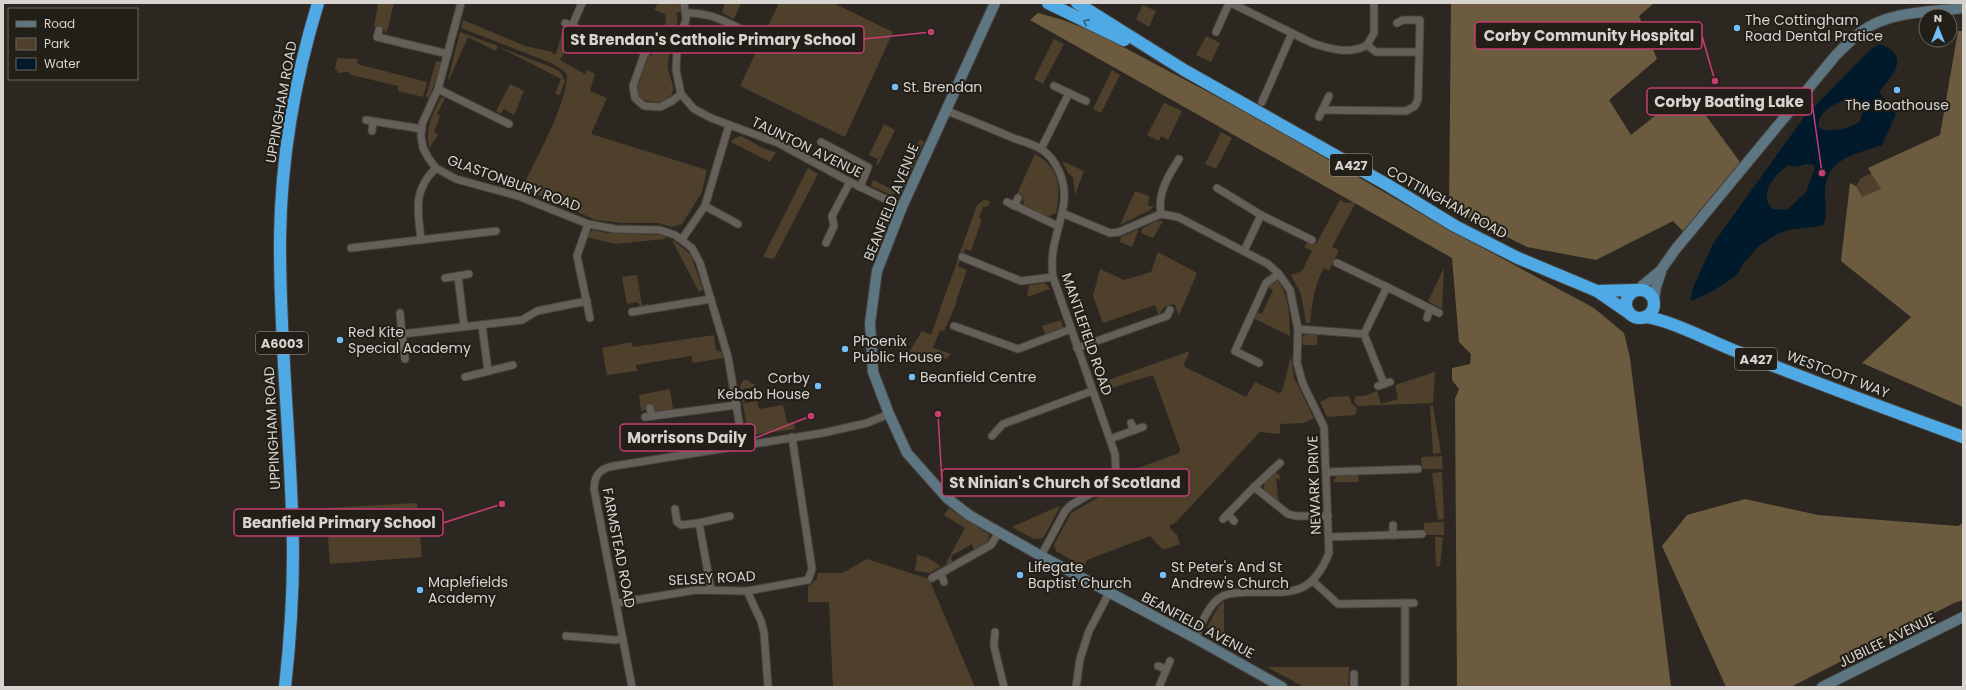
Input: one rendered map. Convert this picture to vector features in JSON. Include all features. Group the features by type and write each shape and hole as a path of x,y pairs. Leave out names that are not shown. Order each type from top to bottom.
{"highway":[{"name":"UPPINGHAM ROAD","path":"285,687 290,642 293,552 280,301 280,230 286,156 291,121 302,60 318,3"},
{"name":"COTTINGHAM ROAD","path":"1048,3 1184,70"},
{"name":"COTTINGHAM ROAD","path":"1077,3 1184,70 1386,184 1455,226 1518,258 1597,291 1629,313"},
{"name":"COTTINGHAM ROAD","path":"1597,291 1636,290"},
{"name":"A427","path":"1636,290 1645,290 1655,300"},
{"path":"1629,313 1626,300 1631,293 1636,290"},
{"path":"1645,317 1652,313 1655,300"},
{"name":"WESTCOTT WAY","path":"1655,300 1663,312 1681,328"},
{"name":"A427","path":"1629,313 1637,318 1645,317"},
{"name":"WESTCOTT WAY","path":"1645,317 1681,328 1825,386 1963,437"}],"street":[{"name":"GLASTONBURY ROAD","path":"461,3 438,89 428,109 422,129 423,148 428,159 436,168 456,179 518,196 588,224 615,229 660,230 682,239 697,254 711,299 728,357 744,445"},
{"path":"572,26 582,3"},
{"name":"TAUNTON AVENUE","path":"684,3 686,13 676,59 677,79 681,94 694,109 711,118 778,143 850,182 902,207"},
{"name":"BEANFIELD AVENUE","path":"995,3 902,207 878,271 871,312 873,372 889,414 907,453 947,498 972,517 1282,687"},
{"path":"1216,32 1230,3 1312,43 1336,49 1358,49 1367,45 1374,33 1374,3"},
{"path":"1636,290 1661,270 1675,250 1836,55 1862,31 1881,21 1901,16 1963,8"},
{"path":"686,13 702,13 719,18 755,36"},
{"path":"1323,110 1411,110 1418,101 1420,20 1403,20 1397,23"},
{"path":"379,30 377,36 448,54"},
{"path":"1262,102 1292,33"},
{"path":"1367,45 1376,52 1419,52"},
{"path":"648,50 644,55 633,86 635,98 644,106 652,107 668,104 681,94"},
{"path":"1054,86 1086,101"},
{"path":"438,89 509,124"},
{"path":"1041,149 1069,93"},
{"path":"1319,117 1329,96"},
{"name":"MANTLEFIELD ROAD","path":"945,110 1041,149 1055,162 1063,179 1064,200 1051,261 1053,277 1116,454 1116,474 1111,482 1071,505 1066,511 1041,556"},
{"path":"372,131 370,121 422,129"},
{"path":"682,239 705,206 729,125"},
{"path":"821,142 868,167 860,187"},
{"path":"1062,213 1110,233 1119,232 1161,214 1158,204 1160,195 1179,159"},
{"path":"422,240 418,203 419,195 425,179 436,168"},
{"path":"826,242 834,226 832,216 850,182"},
{"path":"1216,188 1306,240"},
{"path":"1014,206 1018,198"},
{"path":"1007,202 1058,226"},
{"path":"705,206 738,224"},
{"name":"NEWARK DRIVE","path":"1161,214 1178,217 1268,264 1279,274 1290,290 1298,329 1297,363 1303,384 1324,427 1327,472 1329,553 1323,568 1314,581"},
{"path":"1244,251 1261,215"},
{"path":"588,224 577,256 588,301 590,318"},
{"path":"356,240 354,248 492,230"},
{"path":"962,257 1021,281 1053,277"},
{"path":"1337,263 1439,313"},
{"path":"1655,300 1656,287 1661,270"},
{"path":"445,278 469,274"},
{"path":"1259,363 1235,351 1266,283 1279,274"},
{"path":"458,276 464,326"},
{"path":"1384,384 1364,334 1387,287"},
{"path":"632,312 711,299"},
{"path":"402,334 522,320 537,311 588,301"},
{"path":"1427,318 1430,309"},
{"path":"1077,348 1167,316 1170,310"},
{"path":"400,313 405,359"},
{"path":"482,325 488,370"},
{"path":"954,326 1018,349 1071,329"},
{"path":"1298,329 1364,334"},
{"path":"465,377 488,370 513,365"},
{"path":"992,436 1003,424 1092,390"},
{"path":"650,408 649,417 737,405"},
{"name":"FARMSTEAD ROAD","path":"632,687 617,603 594,491 597,473 610,466 844,429 867,423 889,414"},
{"path":"1131,423 1134,430"},
{"path":"1110,439 1143,427"},
{"name":"SELSEY ROAD","path":"617,603 664,594 711,589 747,591 808,580 812,569 792,437"},
{"path":"1234,521 1225,517 1280,463"},
{"path":"1327,472 1418,469"},
{"path":"1254,487 1288,514 1328,516"},
{"path":"675,510 677,522 681,525 699,523 730,516"},
{"path":"699,523 711,589"},
{"path":"1393,525 1393,535"},
{"path":"932,578 991,545 999,532"},
{"path":"1329,537 1422,534"},
{"path":"941,574 944,582"},
{"path":"1195,638 1214,604 1225,595 1235,593 1291,592 1314,581 1338,604 1414,603"},
{"path":"747,591 762,621 768,687"},
{"path":"1076,687 1080,659 1087,638 1109,593"},
{"path":"1405,603 1405,687"},
{"name":"JUBILEE AVENUE","path":"1822,687 1963,617"},
{"path":"995,632 994,646 1004,687"},
{"path":"566,636 616,640 623,638"},
{"path":"1159,687 1170,661"},
{"path":"1158,666 1166,669"},
{"path":"1354,674 1354,687"}],"green space":[{"path":"378,3 394,3 386,35 384,29 374,27"},
{"path":"658,3 679,3 681,12 676,13 676,33 668,60 668,70 673,91 669,98 661,102 647,101 638,98 637,88 648,57 654,54 666,22 665,14 654,10"},
{"path":"725,3 741,3 734,19 722,13"},
{"path":"779,3 833,3 893,32 845,137 740,86"},
{"path":"1143,5 1156,11 1149,27 1136,19"},
{"path":"463,20 525,46 552,52 553,54 556,54 563,29 576,34 564,51 564,54 560,60 585,74 587,70 595,74 590,91 607,98 591,134 707,170 702,192 682,224 672,227 658,223 622,223 596,220 522,188 557,115 566,86 567,74 551,63 461,28"},
{"path":"460,32 498,46 496,51 468,37 449,80 448,79"},
{"path":"1206,36 1220,43 1211,62 1196,55"},
{"path":"1054,39 1064,44 1043,84 1034,79"},
{"path":"499,47 554,68 560,72 565,81 560,95 555,94 561,79"},
{"path":"337,58 358,59 357,64 427,82 423,97 398,91 398,86 351,75 348,72 339,73 335,69"},
{"path":"436,61 442,62 429,98 426,97"},
{"path":"1112,70 1120,75 1101,113 1093,109"},
{"path":"510,84 524,91 514,115 504,109 500,114 496,111"},
{"path":"443,97 445,98 437,114 440,116 434,132 438,135 429,148 428,134 430,122 440,99"},
{"path":"1164,103 1182,111 1168,140 1161,136 1159,141 1147,135"},
{"path":"884,124 895,130 878,165 876,164 878,159 869,155"},
{"path":"1221,132 1232,138 1216,169 1205,164"},
{"path":"741,136 762,148 776,152 770,162 731,142 733,139"},
{"path":"920,139 924,142 902,191 891,195 871,186 873,180 896,191"},
{"path":"1035,154 1050,166 1057,179 1058,204 1056,213 1048,217 1024,206 1023,197 1017,194"},
{"path":"1062,161 1084,171 1075,195 1073,177 1068,173"},
{"path":"808,168 818,174 774,259 763,257"},
{"path":"1872,173 1881,189 1862,198 1856,186 1861,178"},
{"path":"1135,191 1149,196 1148,206 1154,206 1150,210 1120,225"},
{"path":"984,200 990,201 988,206 983,207 979,218 982,220 971,251 965,249 958,266 967,270 956,301 957,302 944,331 940,330 933,348 951,354 947,358 915,362 910,351 922,331 931,335 977,205"},
{"path":"1340,200 1346,203 1356,202 1332,247 1339,250 1329,271 1324,268 1321,274 1314,295 1310,323 1306,323 1301,294 1291,275 1302,271 1312,251 1304,247 1307,243 1312,242 1316,244"},
{"path":"1157,221 1163,221 1153,238 1141,233 1143,228"},
{"path":"1139,229 1132,247 1120,242 1121,237"},
{"path":"593,230 607,233 661,235 666,237 664,239 615,244 587,237 589,232"},
{"path":"673,240 691,255 703,290 699,292"},
{"path":"1158,252 1197,273 1179,315 1174,304 1164,307 1159,315 1155,305 1103,323 1093,296 1100,269 1124,280 1151,272"},
{"path":"1444,268 1442,309 1428,301"},
{"path":"637,275 642,305 648,304 649,307 640,308 638,302 627,304 622,277"},
{"path":"1277,280 1281,285 1286,299 1289,314 1290,336 1253,318 1256,312 1262,314 1273,290 1268,287"},
{"path":"1045,283 1050,289 1027,297 1029,285"},
{"path":"1061,320 1063,328 1045,334 1042,326"},
{"path":"1307,333 1318,333 1317,345 1303,345 1302,337"},
{"path":"714,335 716,350 722,352 723,358 693,363 691,356 636,365 637,371 607,375 602,348 631,342 633,347"},
{"path":"1190,351 1183,366 1246,397 1255,382 1279,393 1282,392 1291,356 1294,378 1314,418 1304,423 1280,424 1280,434 1260,432 1175,523 1170,525 1170,528 1177,535 1180,544 1163,550 1150,536 1087,560 1084,567 1056,551 1054,545 1071,513 1111,490 1122,474 1179,453 1180,449 1153,375 1102,391 1100,383"},
{"path":"1435,372 1433,403 1358,406 1354,400 1356,396 1364,396 1377,391 1381,404 1398,399 1395,385"},
{"path":"744,380 748,380 752,384 754,383 755,387 743,389 745,403 757,401 759,409 783,405 787,423 793,422 795,429 751,435 747,429 740,385"},
{"path":"670,389 673,409 655,412 653,407 641,411 639,395"},
{"path":"1349,396 1352,404 1357,408 1355,415 1327,417 1320,402 1330,397"},
{"path":"1430,406 1433,406 1441,453 1433,454"},
{"path":"1442,456 1443,469 1422,469 1421,457"},
{"path":"1275,472 1280,476 1280,479 1276,479 1279,504 1264,489 1264,482"},
{"path":"1442,472 1444,519 1438,520 1432,473"},
{"path":"1337,475 1358,475 1359,482 1333,482"},
{"path":"417,503 422,557 330,564 326,508"},
{"path":"1059,506 1060,507 1043,538 1034,539 1012,527"},
{"path":"949,508 989,534 988,542 974,550 972,544 951,556 952,562 945,565 965,528 944,515"},
{"path":"1444,522 1444,535 1424,535 1424,523"},
{"path":"1435,537 1443,537 1440,566 1436,566"},
{"path":"917,555 926,557 941,566 930,573 915,571"},
{"path":"867,559 929,579 975,687 833,687 829,602 808,602 808,586 817,579 818,573 842,573"},
{"path":"1224,601 1224,643 1210,635 1207,628 1218,607"},
{"path":"1267,667 1349,667 1348,687 1304,687"}],"shaded area":[{"path":"1451,3 1654,3 1639,16 1657,59 1609,100 1631,135 1687,90 1740,162 1683,231 1673,221 1596,260 1527,247 1449,208"},
{"path":"1038,13 1063,20 1097,33 1255,117 1444,227 1594,308 1624,333 1630,358 1671,687 1457,687 1455,399 1459,389 1452,380 1452,368 1470,364 1471,354 1459,342 1452,258 1030,20"},
{"path":"1958,31 1963,31 1963,407 1862,363 1911,317 1841,261 1850,183 1856,186 1862,197 1881,189 1868,168 1940,135 1955,48 1958,48"},
{"path":"1745,499 1818,515 1958,526 1963,523 1963,600 1954,603 1791,687 1726,687 1662,546 1687,515"}],"water":[{"path":"1880,44 1890,49 1897,60 1893,73 1879,92 1896,114 1882,145 1844,159 1830,172 1826,181 1826,213 1824,224 1821,226 1788,230 1777,234 1759,246 1743,264 1737,275 1713,291 1691,301 1692,290 1713,244 1804,117 1871,49","holes":["1852,98 1859,101 1862,106 1863,110 1860,121 1846,128 1834,130 1819,128 1819,122 1824,112 1835,104","1808,164 1814,165 1815,168 1806,192 1787,210 1773,209 1769,203 1767,191 1774,179 1789,165 1795,167"]}],"place":[{"name":"The Cottingham Road Dental Pratice","path":"1737,28"},
{"name":"St Brendan's Catholic Primary School","path":"931,32"},
{"name":"Corby Community Hospital","path":"1715,81"},
{"name":"St. Brendan","path":"895,87"},
{"name":"The Boathouse","path":"1897,90"},
{"name":"Corby Boating Lake","path":"1822,173"},
{"name":"Red Kite Special Academy","path":"340,340"},
{"name":"Phoenix Public House","path":"845,349"},
{"name":"Beanfield Centre","path":"912,377"},
{"name":"Corby Kebab House","path":"818,386"},
{"name":"St Ninian's Church of Scotland","path":"938,414"},
{"name":"Morrisons Daily","path":"811,416"},
{"name":"Beanfield Primary School","path":"502,504"},
{"name":"Lifegate Baptist Church","path":"1020,575"},
{"name":"St Peter's And St Andrew's Church","path":"1163,575"},
{"name":"Maplefields Academy","path":"420,590"}]}
